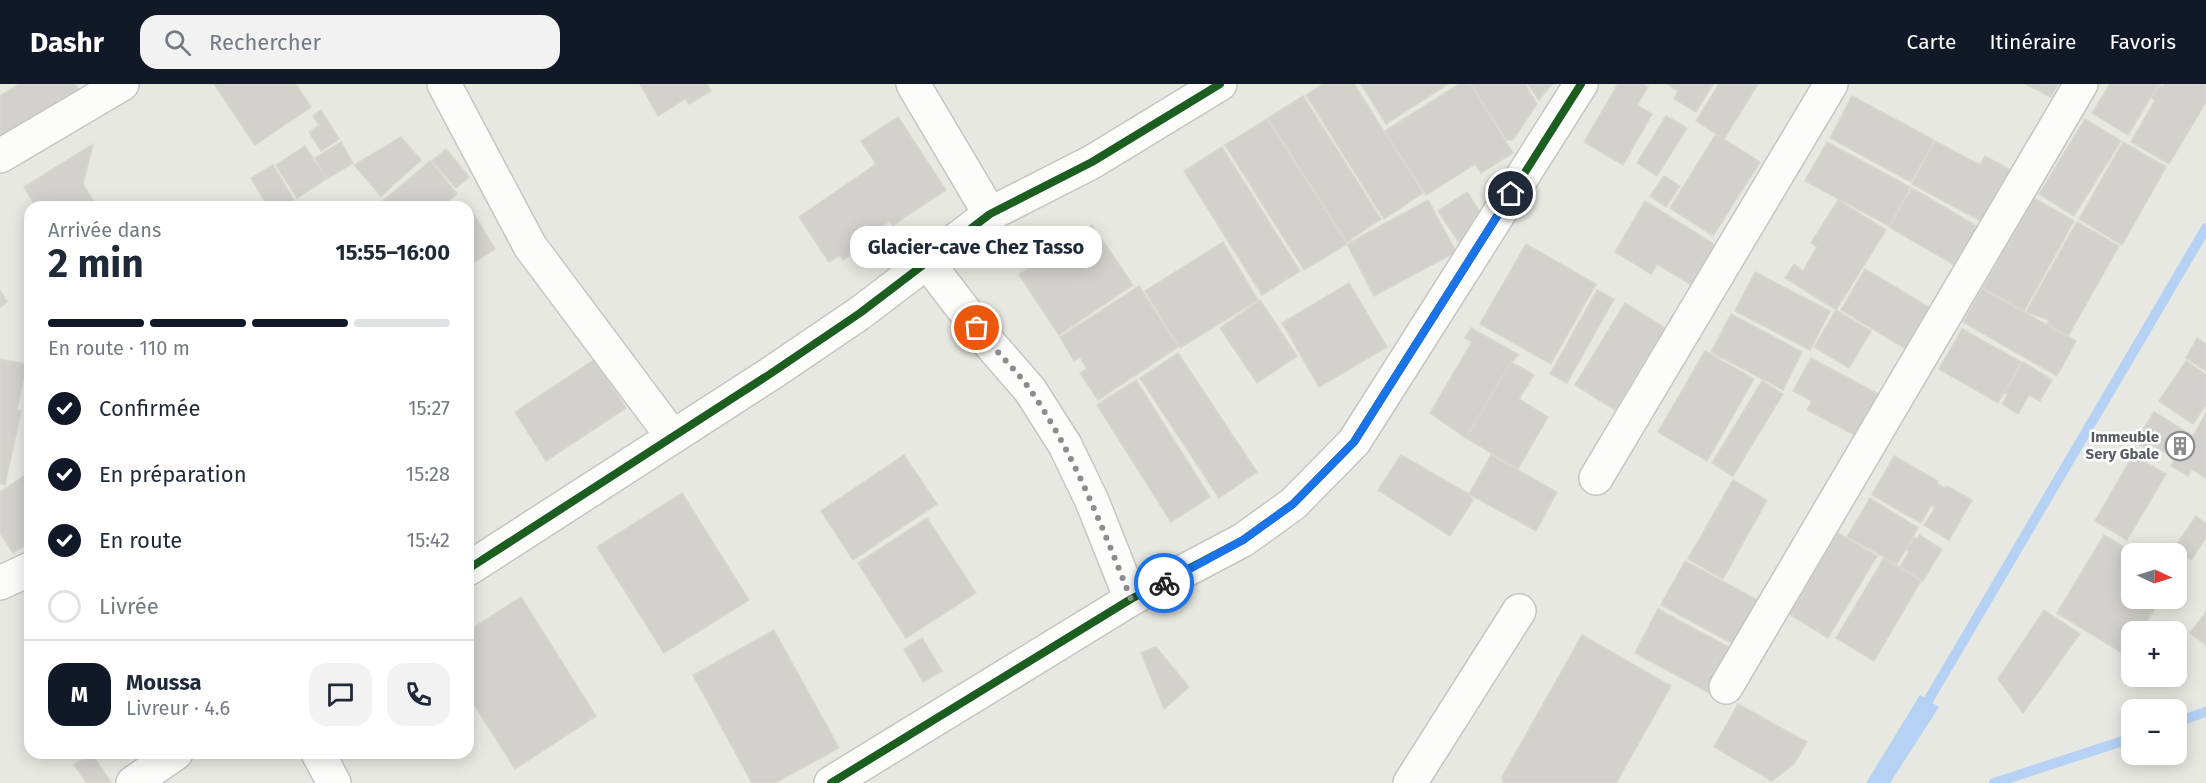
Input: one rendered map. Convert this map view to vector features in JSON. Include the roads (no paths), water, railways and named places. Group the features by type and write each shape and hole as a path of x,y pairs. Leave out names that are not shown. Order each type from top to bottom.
{"street":[{"path":"444,84 530,246 672,436"},
{"path":"913,84 990,214"},
{"path":"474,565 770,374 860,313 990,214 1092,162 1220,84"},
{"path":"831,783 1131,599 1243,540 1293,504 1354,442 1581,84"},
{"path":"1596,478 1831,84"},
{"path":"1726,687 2081,84"},
{"path":"0,156 103,88"},
{"path":"927,262 990,345 1030,390 1065,445 1092,501 1131,599"},
{"path":"0,583 24,572"},
{"path":"1410,783 1519,610"},
{"path":"133,783 167,759"},
{"path":"321,759 334,783"}],"water":[{"path":"1920,695 1939,707 1890,783 1866,783"}],"waterway":[{"path":"1922,711 2206,228"},
{"path":"2187,718 2206,712"},
{"path":"1994,783 2121,742"}],"place":[{"name":"Glacier-cave Chez Tasso","path":"977,328"},
{"name":"Immeuble Sery Gbale","path":"2180,446"}]}
